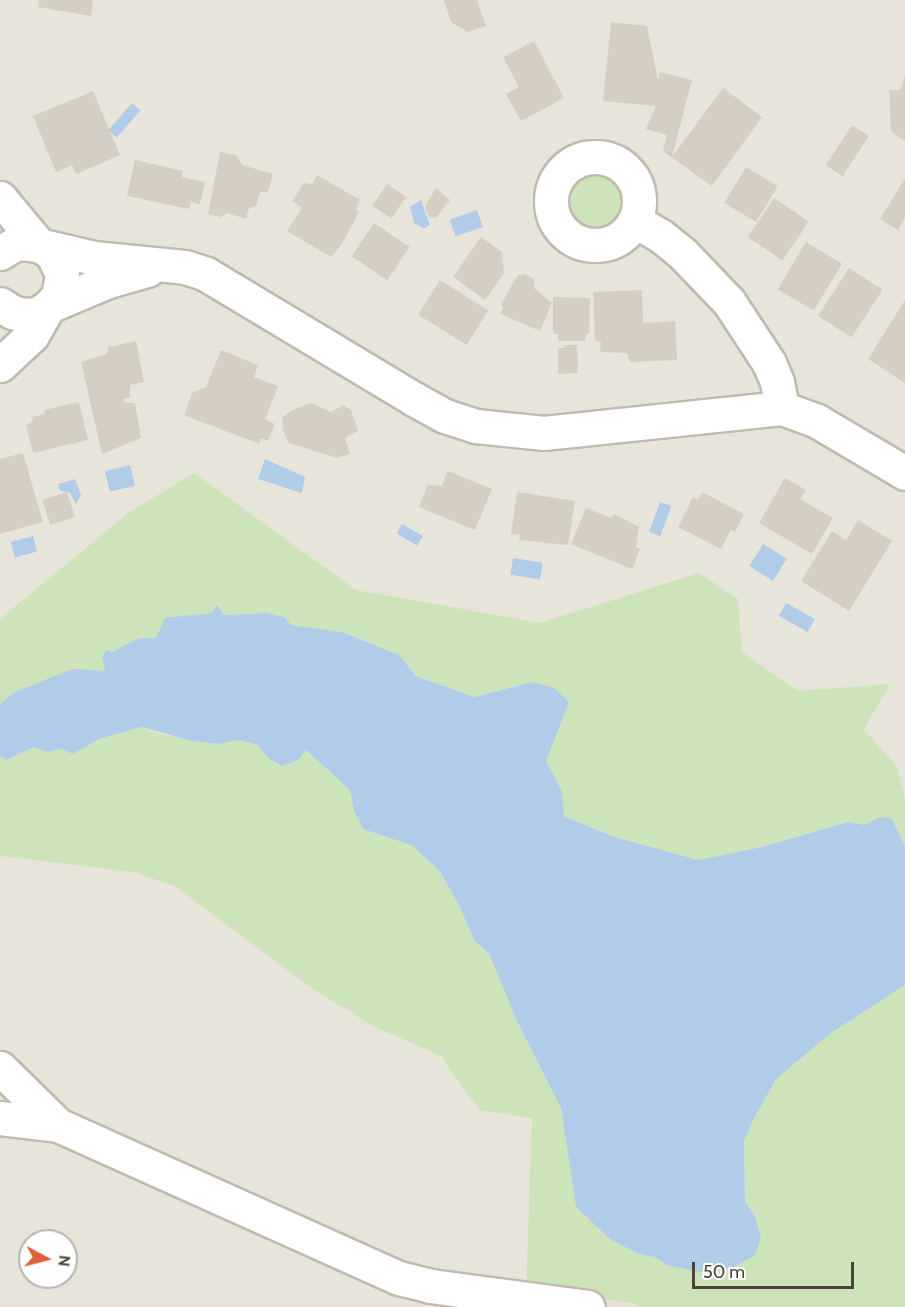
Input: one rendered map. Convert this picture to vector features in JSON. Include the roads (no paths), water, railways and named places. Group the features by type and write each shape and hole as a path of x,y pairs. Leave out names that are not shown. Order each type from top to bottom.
{"street":[{"path":"0,198 41,245 52,253 62,274 58,296 32,335 0,365"},
{"path":"635,221 661,236 683,254 729,302 769,363 777,382 782,408"},
{"path":"0,253 16,243 41,245 94,258 185,267 206,274 414,399 445,416 476,426 544,433 782,408 817,421 905,473"},
{"path":"0,304 12,312 24,315 37,314 108,281 162,265"},
{"path":"0,1068 58,1125"},
{"path":"0,1118 58,1125 399,1278 431,1286 588,1307"}],"water":[{"path":"132,103 140,110 117,137 108,130"},
{"path":"421,200 430,225 424,228 414,223 410,207"},
{"path":"477,210 483,227 455,236 450,219"},
{"path":"265,459 305,477 302,493 258,479"},
{"path":"130,465 135,485 110,492 105,471"},
{"path":"75,479 81,495 76,504 69,492 60,491 58,484"},
{"path":"660,502 671,506 660,536 649,532"},
{"path":"402,524 423,536 417,546 396,534"},
{"path":"33,536 37,551 15,557 11,542"},
{"path":"763,544 787,559 773,581 749,566"},
{"path":"513,558 543,563 540,579 510,575"},
{"path":"786,603 815,619 808,632 779,616"},
{"path":"217,605 224,615 265,613 284,617 291,625 342,632 399,655 416,676 474,697 533,682 554,688 569,702 546,761 562,791 564,816 614,837 698,860 762,847 848,822 865,825 880,817 892,819 905,847 905,985 831,1033 776,1079 753,1120 744,1141 745,1201 755,1217 761,1238 755,1255 736,1266 705,1273 666,1265 655,1257 639,1254 610,1239 576,1207 561,1108 517,1021 489,954 474,940 459,905 439,870 411,845 363,829 354,811 350,790 306,750 298,760 282,766 267,757 258,745 239,740 219,744 192,741 142,727 99,739 73,754 61,749 48,752 34,747 6,760 0,756 0,704 15,692 72,669 105,671 102,657 107,650 112,652 139,638 156,638 165,618 212,613"}]}
